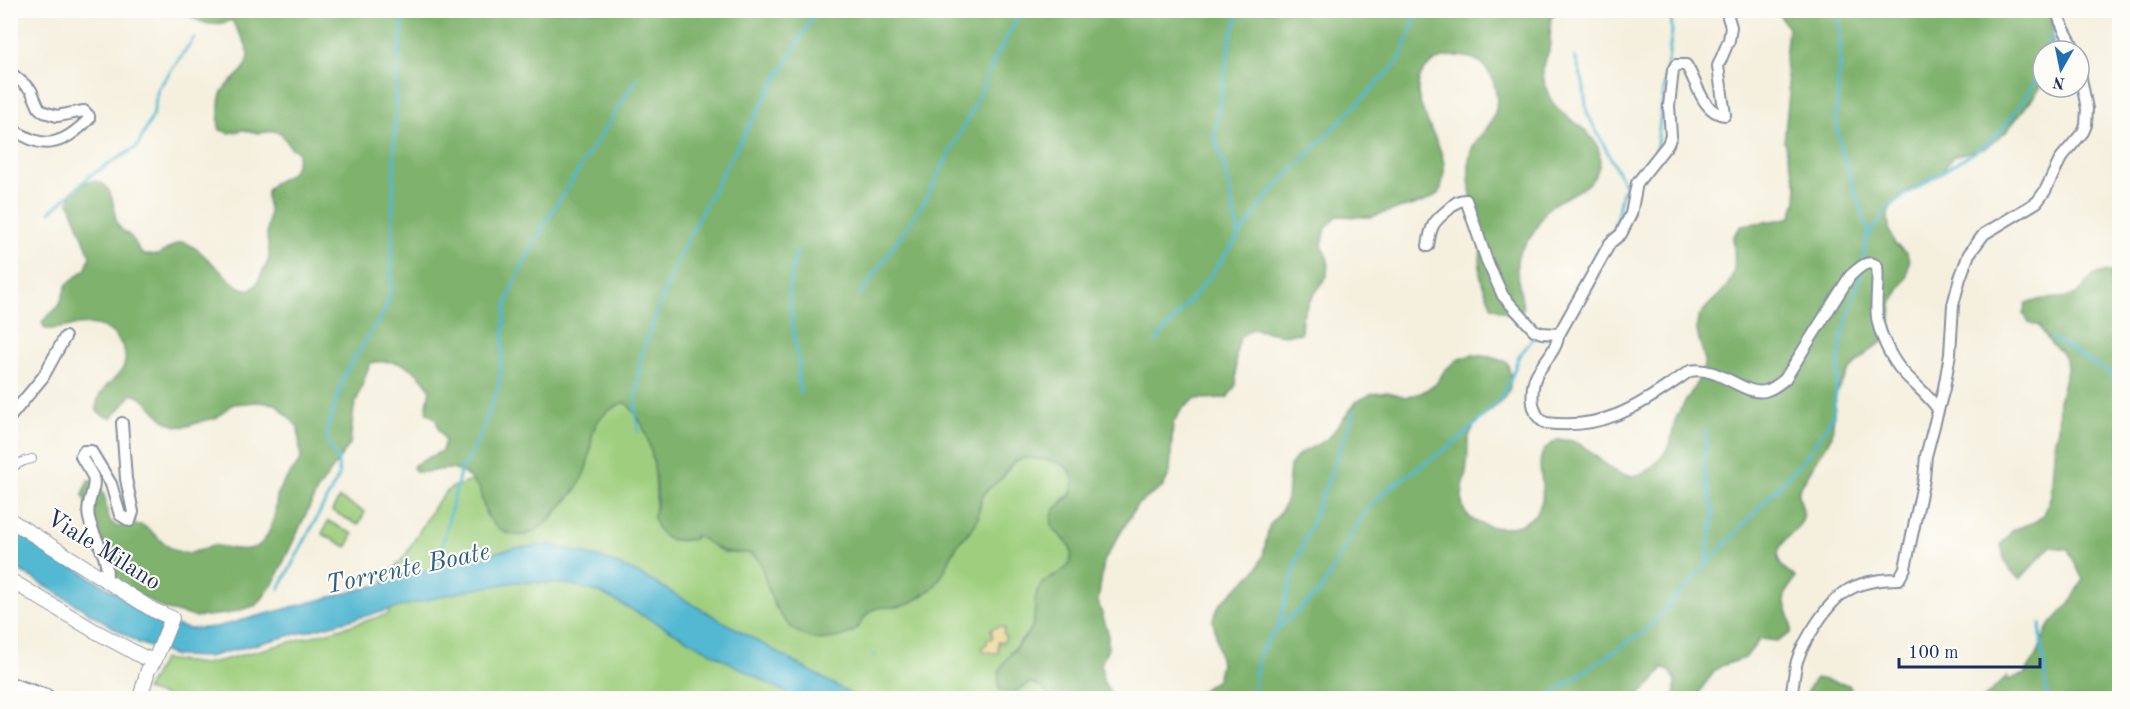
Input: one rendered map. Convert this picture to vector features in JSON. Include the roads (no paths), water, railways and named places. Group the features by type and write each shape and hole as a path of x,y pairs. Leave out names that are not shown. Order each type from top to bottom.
{"main road":[{"path":"10,686 46,699"}],"street":[{"path":"1726,10 1731,27 1729,40 1718,66 1725,115 1718,114 1710,107 1688,68 1683,64 1676,65 1673,70 1670,106 1671,136 1668,144 1636,183 1630,214 1621,234 1610,243 1558,336 1554,348 1535,377 1532,391 1537,416 1540,421 1546,423 1582,423 1603,420 1626,412 1690,371 1697,369 1707,370 1755,391 1764,392 1773,388 1785,379 1850,276 1860,266 1873,263 1877,266 1876,302 1883,338 1901,370 1928,394 1938,409"},
{"path":"2057,12 2070,39"},
{"path":"10,72 35,94 39,108 44,112 57,116 84,111 89,116 82,126 57,142 47,144 37,142 10,132"},
{"path":"1791,699 1797,661 1808,636 1827,610 1842,593 1866,583 1899,579 1905,568 1924,479 1926,456 1950,354 1953,304 1968,254 1984,234 2037,202 2061,158 2083,132 2087,109 2085,99"},
{"path":"1428,246 1430,231 1437,217 1457,201 1466,200 1487,261 1503,296 1534,330 1542,333 1555,333 1558,336"},
{"path":"10,417 43,377 65,337"},
{"path":"106,581 108,573 100,544 89,522 87,509 93,477 81,456 84,451 91,451 111,484 120,515 130,520 133,512 126,479 122,423"},
{"path":"10,468 32,459"},
{"name":"Viale Milano","path":"10,520 153,610 172,618 154,660"},
{"path":"10,580 93,630 143,657 154,660 148,670 140,699"}],"water":[{"path":"10,528 162,621 189,629 216,627 373,586 455,561 515,548 552,545 601,558 636,572 858,698 795,698 601,593 568,584 515,582 450,594 208,657 175,656 139,643 11,565"}],"waterway":[{"path":"279,589 339,476 338,460 327,440 328,428 345,373 384,312 391,292 396,84 404,10"},
{"path":"638,431 635,408 641,355 675,265 734,152 817,10"},
{"path":"861,294 926,199 974,106 995,59 1022,10"},
{"path":"1239,236 1225,169 1214,135 1231,36 1240,10"},
{"path":"1156,341 1207,280 1271,192 1399,61 1418,10"},
{"path":"1656,151 1672,31 1671,10"},
{"path":"1840,10 1840,62 1836,118 1841,149 1868,230 1863,261"},
{"path":"2051,39 2057,21"},
{"path":"50,212 91,175 137,147 153,115 158,89 194,38"},
{"path":"1575,57 1583,82 1587,113 1626,187"},
{"name":"Torrente Boate","path":"437,568 461,468 467,463 482,431 499,385 506,307 513,285 545,223 637,78"},
{"path":"1867,238 1889,207 1990,142 2006,124 2031,87"},
{"path":"1613,236 1622,191 1639,173"},
{"path":"796,251 789,288 801,393"},
{"path":"1545,698 1646,630 1806,457 1832,418 1842,336 1862,270"},
{"path":"1579,309 1598,276"},
{"path":"1253,698 1257,661 1265,645 1279,628 1321,590 1369,506 1392,486 1461,438 1497,403 1511,379 1518,358 1533,338 1545,338"},
{"path":"2052,338 2109,373 2120,384"},
{"path":"1278,626 1297,561 1355,410"},
{"path":"1706,431 1704,473 1714,513 1706,565"},
{"path":"2040,624 2047,698"}]}
